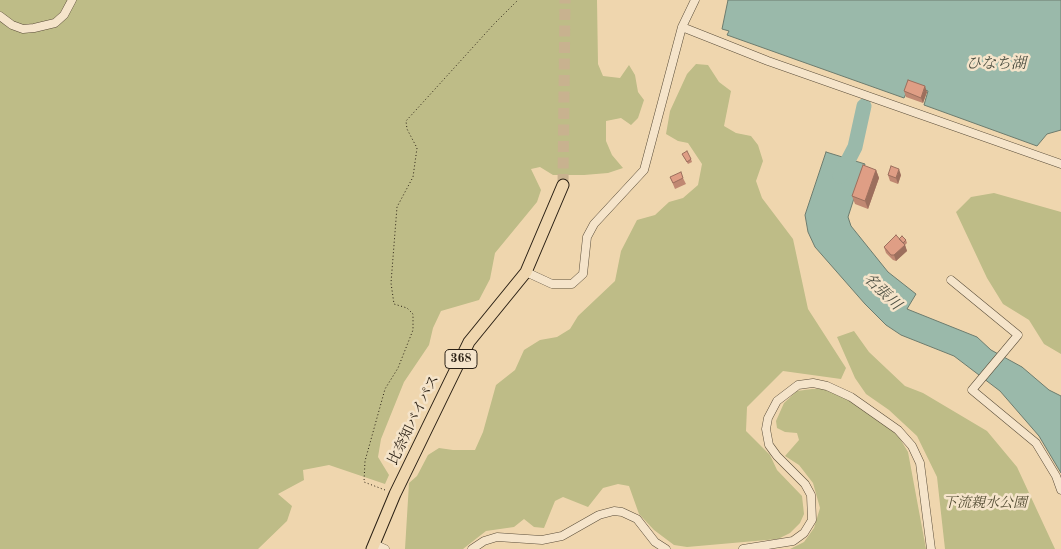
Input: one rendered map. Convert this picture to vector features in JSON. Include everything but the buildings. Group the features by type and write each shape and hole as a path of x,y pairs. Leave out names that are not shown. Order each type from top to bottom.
{"highway":[{"name":"比奈知バイパス","path":"377,547 395,494 469,342 526,272 563,185"}],"street":[{"path":"0,16 12,25 23,29 34,28 55,23 64,15 72,0"},
{"path":"526,272 552,284 572,284 583,274 586,237 644,170 682,27 695,0"},
{"path":"682,27 768,61 1061,164"},
{"path":"951,280 1018,335 972,390 1036,443 1056,476 1061,490"},
{"path":"743,549 793,541 804,534 812,520 811,495 805,484 777,456 769,445 766,429 768,418 777,401 798,385 813,383 827,386 851,397 898,430 912,446 920,463 931,549"},
{"path":"472,549 484,541 497,537 542,540 562,536 599,515 614,511 622,512 637,519 654,542 666,549"}],"path":[{"path":"395,494 364,482 365,461 384,389 398,368 413,330 413,314 407,308 394,304 391,283 397,207 413,177 417,148 407,129 406,121 518,0"}],"green space":[{"path":"0,0 597,0 598,64 603,76 620,78 629,65 635,75 638,92 644,100 638,118 631,125 621,118 606,121 606,141 612,155 623,168 608,173 584,175 553,175 540,167 531,169 541,190 537,202 495,253 490,279 479,300 441,311 433,328 429,345 404,382 381,439 378,457 389,475 385,484 329,465 303,470 304,480 278,494 292,506 287,521 258,549 0,549"},
{"path":"696,64 708,65 719,82 731,91 724,126 736,133 751,136 758,145 763,161 756,181 762,198 793,239 808,309 846,368 841,379 783,371 747,407 746,431 770,455 777,470 802,496 804,514 800,523 790,533 778,539 687,547 674,545 654,530 639,514 629,486 618,484 603,488 588,507 563,497 555,501 544,528 534,527 524,519 514,527 486,531 463,549 405,549 409,483 417,476 428,455 439,448 475,450 483,432 496,385 515,370 524,350 540,340 557,337 570,329 578,316 615,281 621,251 637,220 655,215 669,202 683,198 698,185 702,164 688,143 678,141 666,134 670,111 687,74"},
{"path":"994,193 1061,212 1061,354 1044,344 1029,320 1003,304 987,278 956,212 971,197"},
{"name":"下流親水公園","path":"854,331 869,352 905,386 923,393 987,431 1017,467 1055,549 945,549 937,477 917,436 889,410 866,394 855,378 837,337"},
{"path":"824,389 852,402 883,422 899,437 908,452 926,549 790,549 804,542 814,528 820,508 813,483 799,465 785,456 799,440 797,433 785,432 777,428 776,421 784,403 797,391"}],"water":[{"name":"ひなち湖","path":"728,0 1061,0 1061,130 1047,134 1037,146 924,105 928,91 910,85 904,98 727,35 729,31 722,29"},
{"path":"826,152 865,164 848,217 851,226 888,272 916,294 907,309 977,337 991,350 1022,367 1049,390 1061,396 1061,473 1039,436 1000,391 954,356 901,335 886,325 815,247 808,232 805,215"}],"waterway":[{"name":"名張川","path":"840,176 855,147 864,106"}],"tunnel":[{"path":"563,185 565,0"}]}
